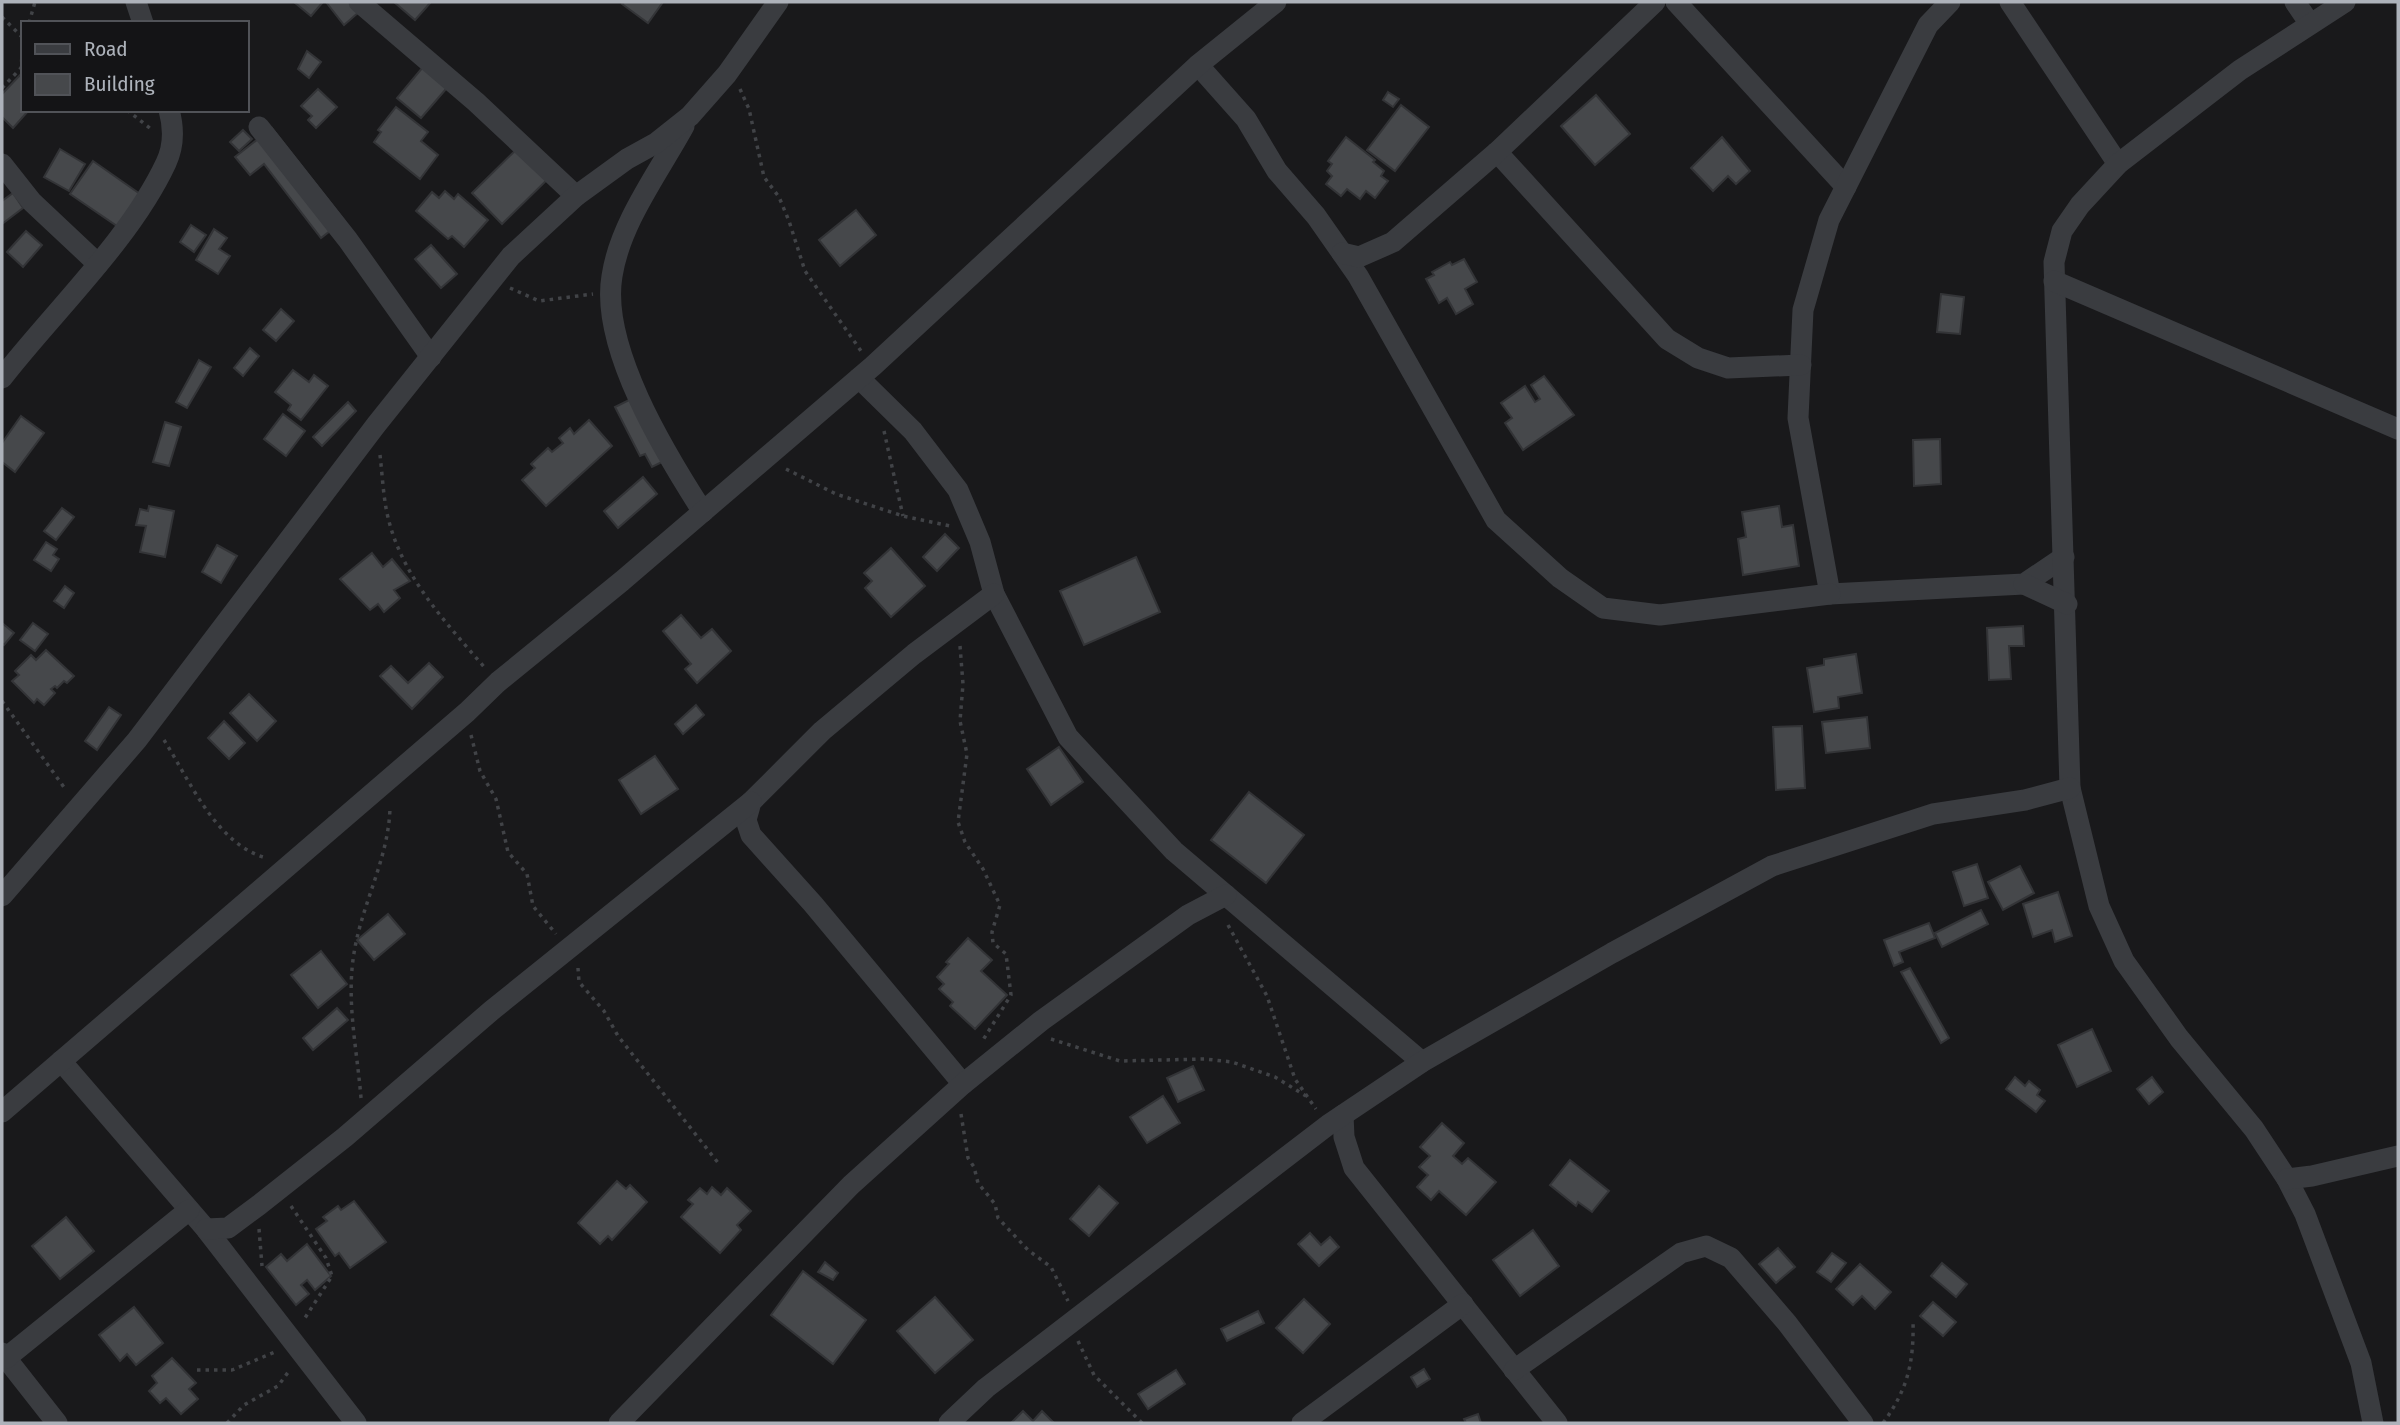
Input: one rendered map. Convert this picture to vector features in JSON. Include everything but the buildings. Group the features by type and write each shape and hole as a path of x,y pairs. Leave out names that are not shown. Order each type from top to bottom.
{"street":[{"path":"136,2 142,21"},
{"path":"359,2 476,102 576,196"},
{"path":"2,896 152,721 376,425 511,256 576,196 627,159 656,143 690,116 727,74 778,2"},
{"path":"2,1112 467,712 498,682 866,372 1198,65 1276,2"},
{"path":"1373,303 1374,271 1393,242 1497,152 1655,2"},
{"path":"1676,2 1846,187"},
{"path":"1830,594 1798,418 1803,310 1829,220 1928,25 1950,2"},
{"path":"2010,2 2118,164"},
{"path":"2295,2 2310,24"},
{"path":"2345,2 2240,70 2118,164 2080,205 2062,231 2053,262 2067,604 2070,788 2099,906 2124,961 2179,1038 2254,1129 2287,1179 2305,1214 2361,1363 2373,1423"},
{"path":"1198,65 1246,119 1277,171 1342,253 1496,520 1560,578 1603,608 1660,615 1830,594 2024,584 2067,604"},
{"path":"2,377 99,264 167,162 173,132 169,112"},
{"path":"690,116 619,247 610,297 614,327 638,397 673,466 703,512"},
{"path":"259,127 348,240 431,357"},
{"path":"1497,152 1667,339 1698,358 1728,368 1801,365"},
{"path":"2,164 32,202 99,264"},
{"path":"1342,253 1359,257 1393,242"},
{"path":"2054,281 2398,429"},
{"path":"866,372 877,398 912,430 958,490 980,542 994,594 1068,737 1220,899 1422,1062"},
{"path":"2024,584 2064,556"},
{"path":"206,1229 228,1228 279,1189 567,950 751,802 822,731 952,624 994,594"},
{"path":"949,1423 986,1388 1335,1120 1422,1062 1612,953 1772,866 1933,814 2025,800 2070,788"},
{"path":"751,802 746,820 751,835 813,904 958,1088"},
{"path":"619,1423 851,1185 958,1088 1028,1031 1188,915 1220,899"},
{"path":"61,1060 206,1229 356,1423"},
{"path":"1335,1120 1345,1137 1354,1168 1557,1423"},
{"path":"2287,1179 2312,1177 2398,1156"},
{"path":"57,1423 4,1356 190,1210"},
{"path":"1514,1370 1681,1253 1706,1246 1731,1258 1787,1323 1863,1423"},
{"path":"1302,1423 1463,1304"}],"path":[{"path":"30,21 35,2"},
{"path":"2,17 21,35"},
{"path":"17,76 21,66"},
{"path":"727,74 744,94 764,177 784,209 805,271 866,372"},
{"path":"2,88 21,75"},
{"path":"494,278 528,299 539,301 588,293 610,297"},
{"path":"877,398 903,516"},
{"path":"376,425 386,508 401,558 420,590 498,682"},
{"path":"756,467 791,471 836,494 903,516 953,526"},
{"path":"952,624 961,650 963,684 960,721 967,754 958,822 965,842 983,869 1000,905 992,932 993,943 1006,954 1011,995 981,1043"},
{"path":"2,701 78,807"},
{"path":"467,712 480,771 496,799 508,852 527,874 538,916 578,961 579,982 604,1011 629,1051 719,1164"},
{"path":"152,721 209,810 233,841 258,855 293,862"},
{"path":"362,1108 352,1011 354,955 389,832 391,777"},
{"path":"1220,899 1267,996 1288,1060 1306,1096"},
{"path":"1028,1031 1120,1061 1205,1059 1232,1062 1275,1077 1306,1096 1335,1120"},
{"path":"958,1088 968,1158 974,1167 978,1183 993,1200 1000,1221 1028,1250 1051,1267 1094,1375 1142,1423"},
{"path":"228,1423 244,1405 278,1386 296,1343 332,1276 326,1258 279,1189"},
{"path":"259,1205 262,1300"},
{"path":"1882,1423 1902,1396 1908,1378 1913,1320"},
{"path":"197,1370 239,1368 296,1343"}]}
